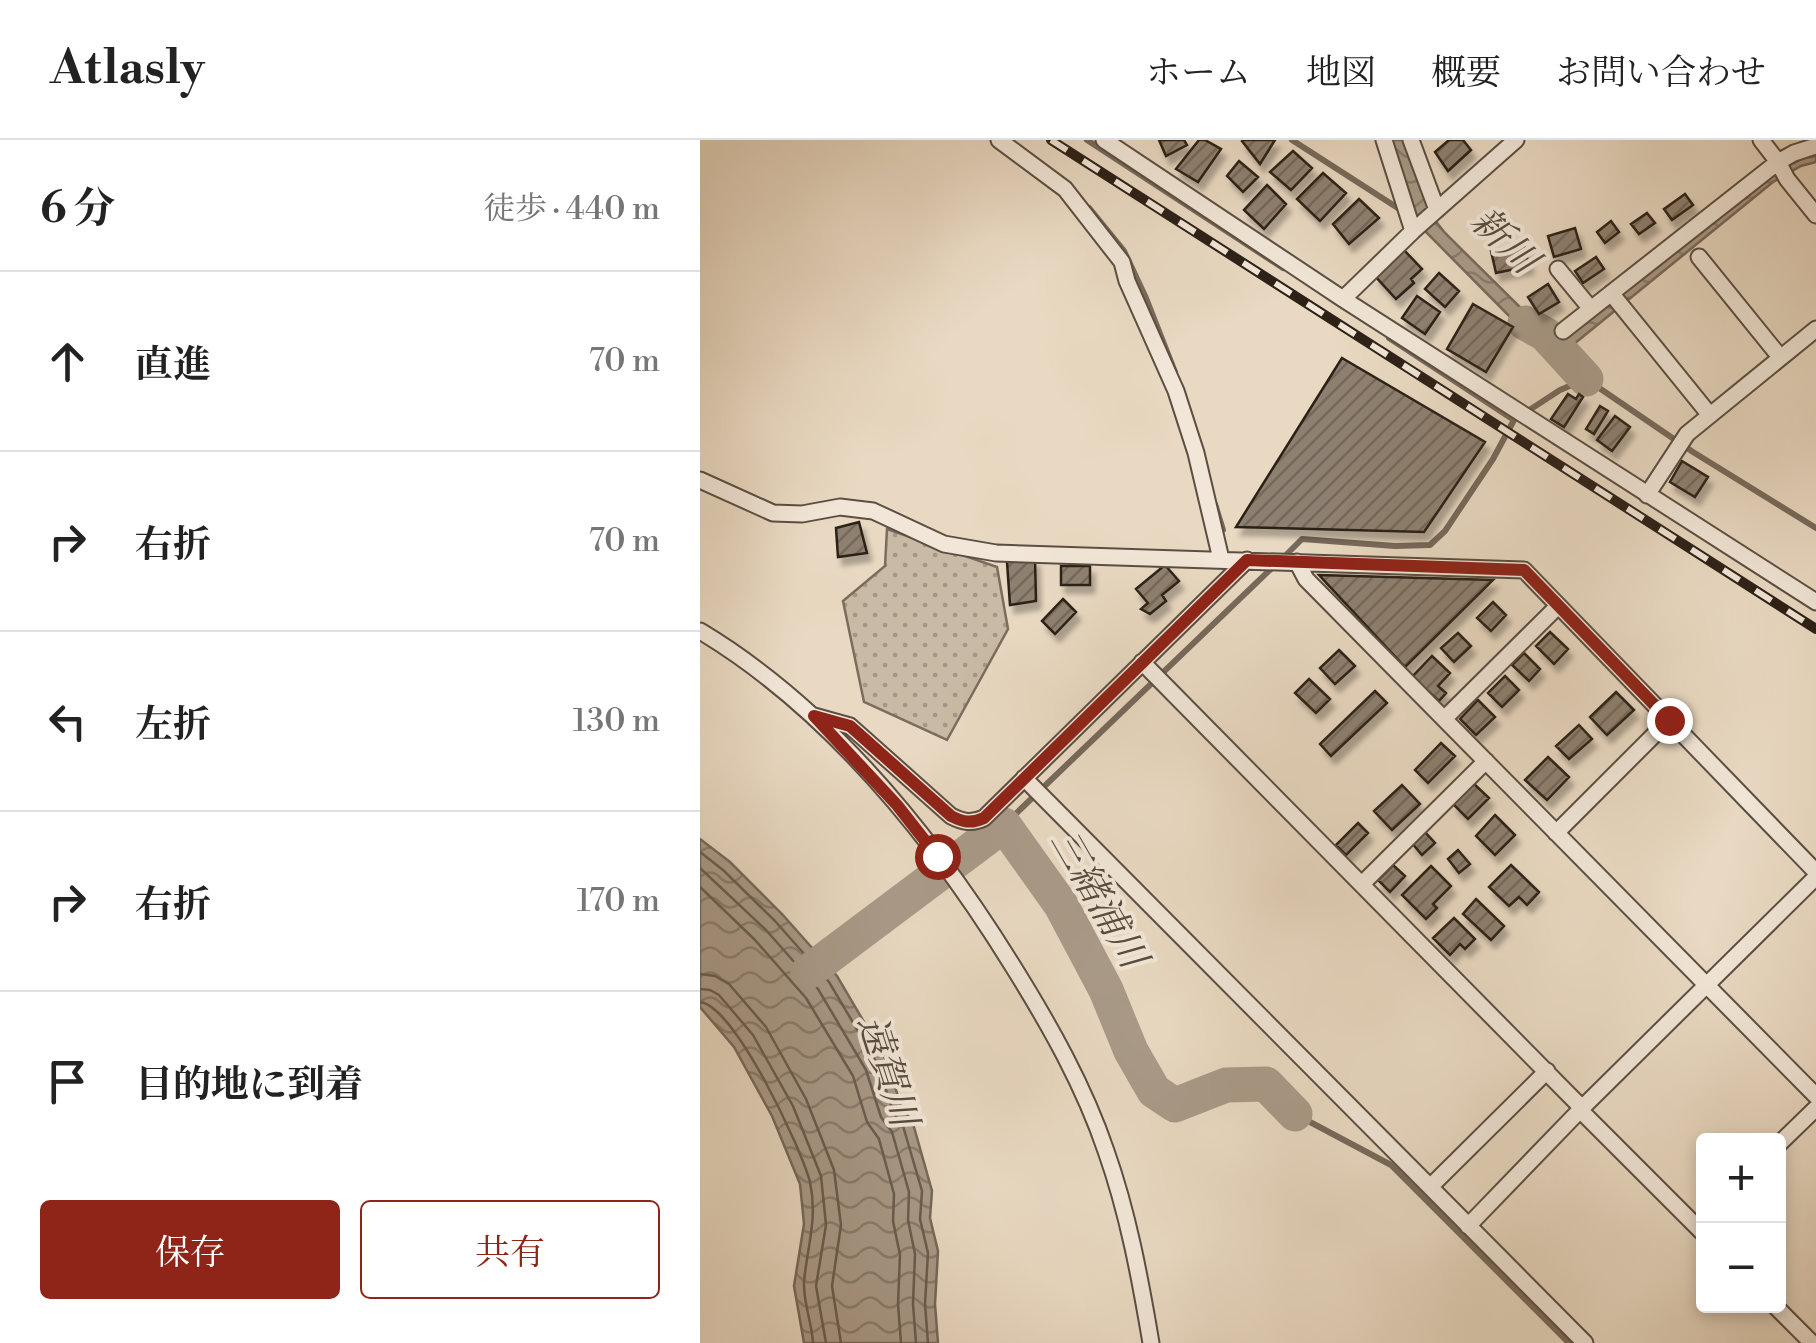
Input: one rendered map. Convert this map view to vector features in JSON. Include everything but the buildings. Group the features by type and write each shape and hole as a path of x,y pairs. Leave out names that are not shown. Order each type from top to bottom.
{"street":[{"path":"999,140 1065,188 1122,262 1127,282 1176,392 1196,453 1221,560"},
{"path":"1104,140 1343,299 1816,602"},
{"path":"1384,140 1416,229"},
{"path":"1411,140 1435,212"},
{"path":"1343,299 1516,140"},
{"path":"1762,140 1816,215"},
{"path":"1563,331 1591,309 1615,299 1782,169 1794,152 1816,146"},
{"path":"1699,257 1780,358"},
{"path":"1558,269 1591,309"},
{"path":"1615,299 1709,414"},
{"path":"1647,495 1687,434 1816,329"},
{"path":"700,480 773,513 802,514 840,507 873,512 944,544 996,553 1524,570 1816,875 1468,1226"},
{"path":"814,716 850,726 951,816 963,822 976,822 1247,560"},
{"path":"1298,562 1306,579 1816,1096"},
{"path":"1444,719 1558,606"},
{"path":"700,632 814,716 897,805 985,922 1085,1096 1107,1152 1140,1276 1151,1343"},
{"path":"1142,662 1699,1223"},
{"path":"1556,833 1669,720"},
{"path":"1362,884 1486,761"},
{"path":"1024,778 1585,1343"},
{"path":"1430,1187 1546,1072"},
{"path":"1786,1137 1816,1108"},
{"path":"1782,1313 1812,1343"}],"shaded area":[{"path":"887,529 997,567 1008,629 947,740 864,702 843,601 885,566"}],"water":[{"path":"1388,140 1405,140 1434,219 1445,233 1538,325 1561,341 1773,173 1816,152 1816,162 1773,182 1569,348 1557,351 1534,331 1522,329 1423,229"},
{"name":"遠賀川","path":"700,839 730,862 782,914 837,976 887,1061 902,1109 912,1120 932,1191 930,1218 938,1251 938,1343 804,1343 794,1286 804,1224 800,1184 772,1116 734,1047 700,1007"}],"waterway":[{"path":"1087,140 1283,268"},
{"path":"1292,140 1404,212"},
{"path":"1089,208 1124,251 1175,372"},
{"name":"新川","path":"1525,323 1545,334 1586,379"},
{"path":"1389,338 1514,420"},
{"path":"1283,558 1302,539 1430,545 1445,531 1514,420 1560,390 1586,379 1693,452 1816,528"},
{"path":"1215,504 1223,530"},
{"path":"1004,825 1274,566"},
{"name":"三緒浦川","path":"808,972 1004,825 1061,905 1154,1091 1175,1105 1226,1085 1266,1084 1295,1114"},
{"path":"1295,1114 1391,1165 1569,1343"}],"railway":[{"path":"1051,140 1816,629"}],"route":[{"path":"937,856 897,805 814,716 850,726 951,816 963,822 976,822 1247,560 1524,570 1669,720"}]}
